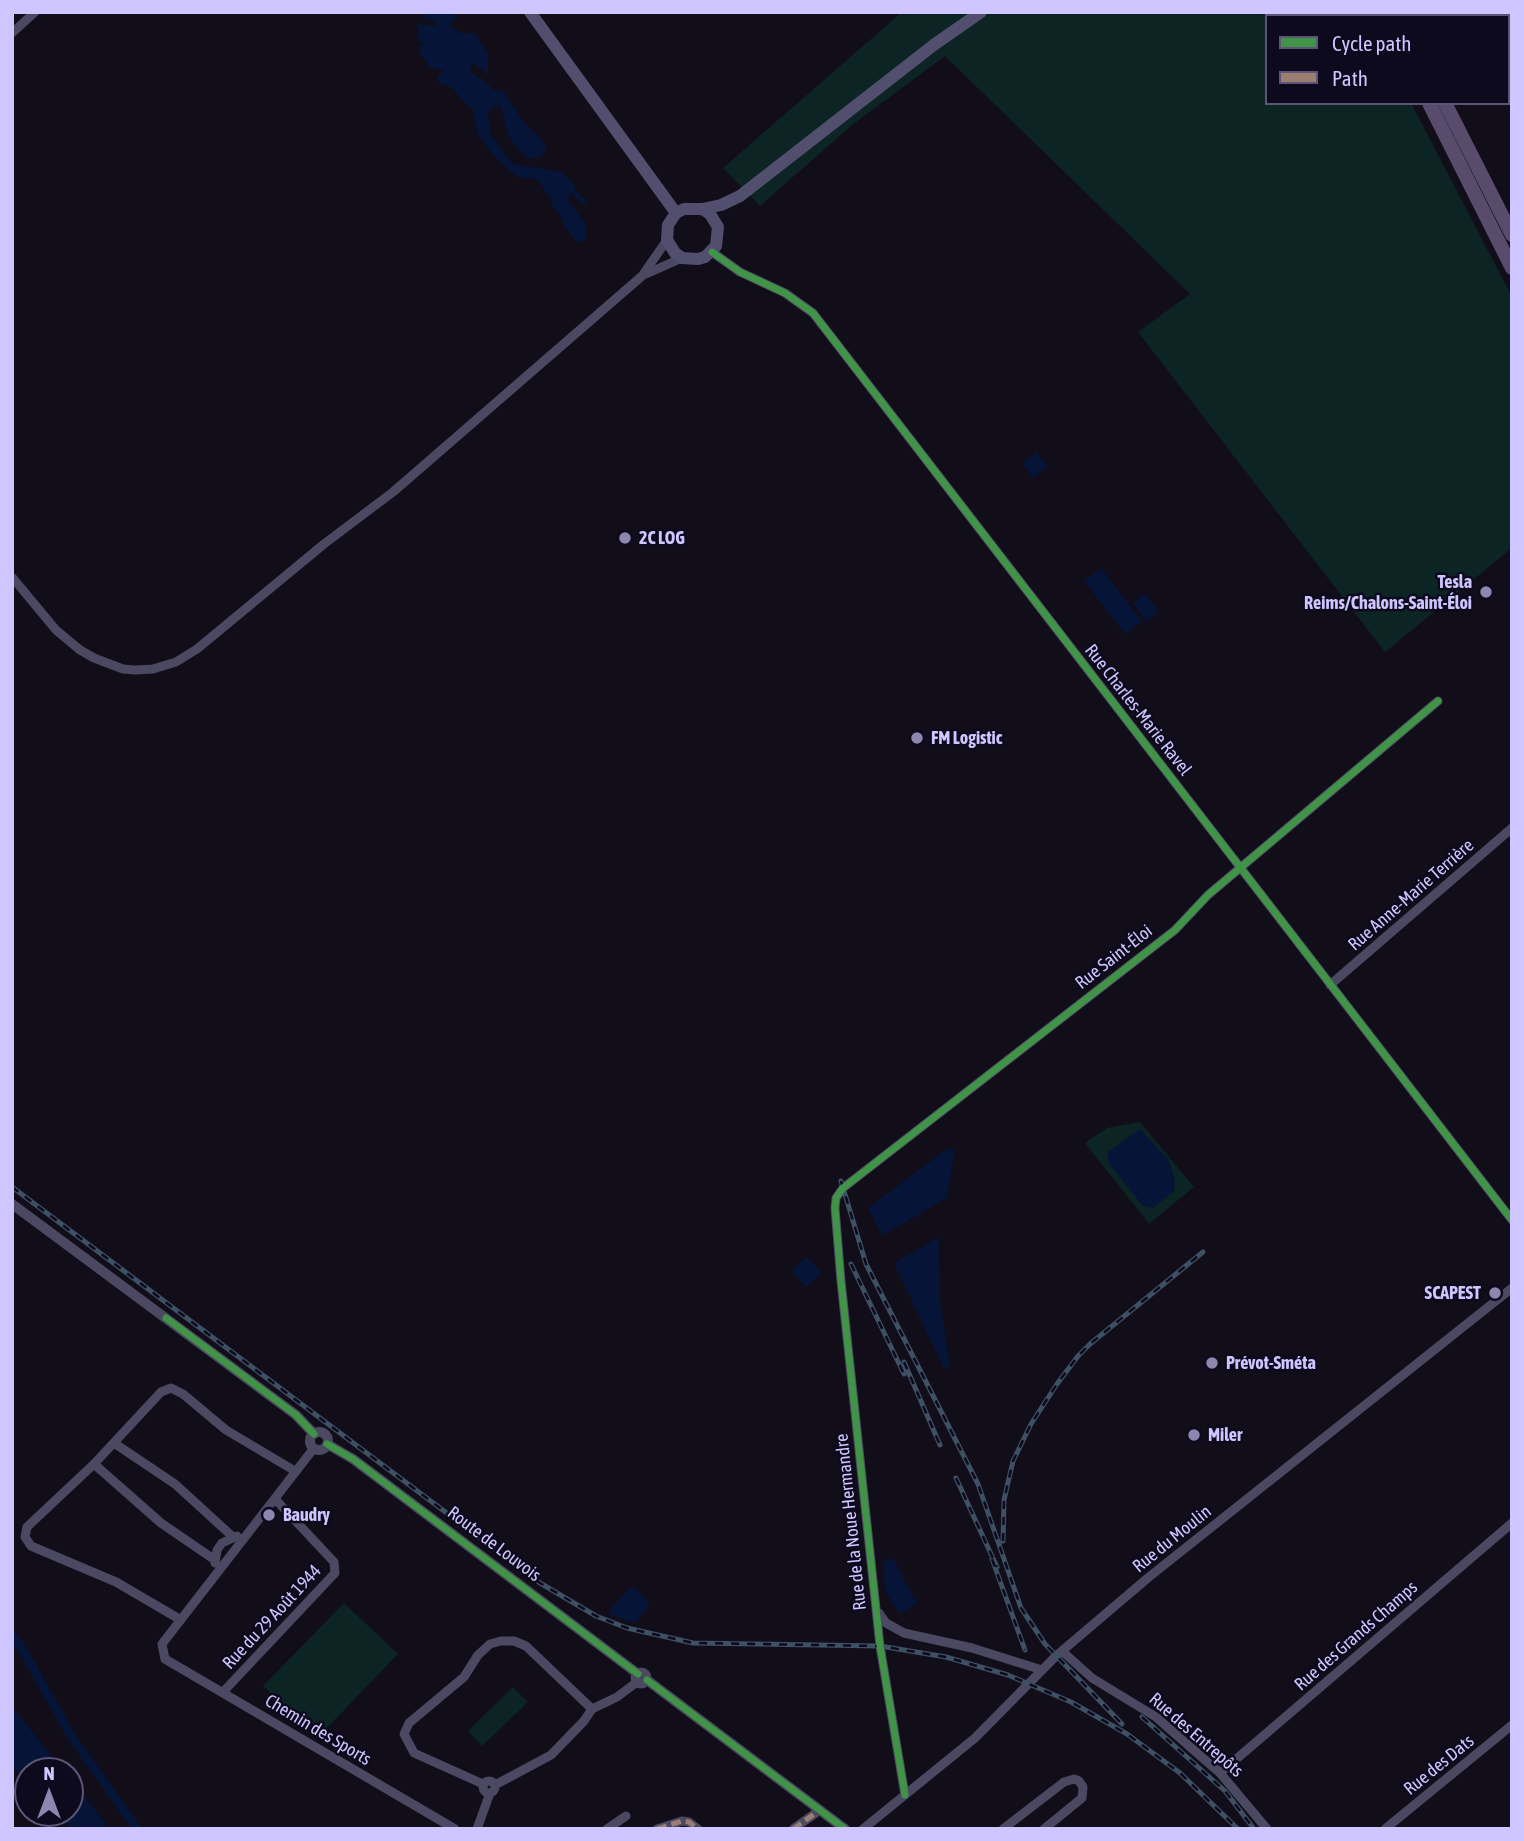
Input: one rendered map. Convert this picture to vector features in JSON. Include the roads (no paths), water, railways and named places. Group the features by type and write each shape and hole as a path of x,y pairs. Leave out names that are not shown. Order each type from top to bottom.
{"main road":[{"path":"530,12 676,213"},
{"path":"702,209 721,205 740,196 935,44 980,13"},
{"path":"1428,105 1512,268"},
{"path":"1446,105 1512,235"},
{"path":"718,227 740,196"},
{"path":"693,207 702,209 710,214 718,227 718,240 712,252 698,260 682,258 675,253 667,240 668,225 676,213 693,207"}],"street":[{"path":"12,33 35,12"},
{"path":"12,577 57,630 94,658 123,669 135,670 153,669 176,662 214,636 324,544 393,492 642,276 667,240"},
{"name":"Rue Charles-Marie Ravel","path":"712,252 740,272 785,293 813,313 1512,1220"},
{"path":"642,276 682,258"},
{"name":"Rue Saint-Éloi","path":"837,1244 835,1203 843,1188 1175,930 1208,895 1438,701"},
{"name":"Rue Anne-Marie Terrière","path":"1330,985 1512,828"},
{"path":"12,1204 296,1415 314,1434 324,1434 327,1444 322,1449 314,1448"},
{"name":"Rue de la Noue Hermandre","path":"837,1244 883,1667 905,1795"},
{"name":"Rue du Moulin","path":"863,1829 975,1738 1062,1651 1192,1542 1512,1288"},
{"path":"295,1471 226,1430 183,1394 171,1388 161,1392 94,1464 31,1521 25,1531 27,1543 116,1582 181,1620 314,1448"},
{"path":"314,1434 310,1441 314,1448"},
{"path":"114,1443 181,1489 233,1537"},
{"name":"Route de Louvois","path":"327,1444 363,1466 640,1679 845,1829"},
{"path":"94,1464 153,1517 215,1560"},
{"name":"Rue du 29 Août 1944","path":"223,1692 335,1573 334,1562 275,1499"},
{"name":"Rue des Grands Champs","path":"1220,1773 1512,1522"},
{"path":"215,1574 217,1550 226,1539 246,1534"},
{"path":"876,1605 886,1623 904,1633 972,1648 1042,1670"},
{"name":"Chemin des Sports","path":"181,1620 162,1644 164,1659 455,1829"},
{"path":"477,1829 492,1789 490,1781 483,1784 414,1753 404,1734 415,1717 464,1677 478,1655 490,1644 501,1641 513,1641 526,1646 592,1709"},
{"name":"Rue des Entrepôts","path":"1062,1651 1092,1678 1156,1717 1220,1773 1267,1829"},
{"path":"492,1789 551,1755 592,1709 617,1697 640,1679"},
{"name":"Rue des Dats","path":"1385,1829 1512,1726"},
{"path":"1004,1829 1064,1782 1074,1779 1079,1781 1083,1787 1082,1798 1044,1829"},
{"path":"793,1829 820,1810"},
{"path":"607,1829 626,1816"},
{"path":"657,1829 682,1821 689,1822 698,1829"}],"water":[{"path":"422,12 453,12 456,18 449,26 463,34 474,32 488,54 488,75 474,64 470,67 472,73 490,85 492,90 504,91 522,120 547,149 541,156 533,158 520,152 508,135 501,106 490,109 488,117 491,135 513,164 562,172 573,183 585,200 586,205 582,205 572,193 568,196 585,223 585,240 578,243 574,239 539,182 517,177 495,157 477,134 473,111 451,87 438,82 437,76 445,71 430,67 420,53 420,47 424,43 417,40 419,32 416,24 435,26 437,23 425,18"},
{"path":"1036,452 1048,467 1033,478 1022,463"},
{"path":"1101,568 1142,622 1125,634 1084,581"},
{"path":"1145,593 1159,612 1146,621 1133,603"},
{"path":"1140,1129 1169,1160 1175,1181 1174,1191 1153,1208 1143,1206 1108,1162 1108,1152"},
{"path":"948,1148 955,1150 947,1198 882,1236 868,1208"},
{"path":"939,1237 940,1300 950,1366 944,1369 894,1263"},
{"path":"806,1257 822,1273 806,1287 791,1271"},
{"path":"893,1558 917,1604 899,1614 885,1590 883,1562"},
{"path":"633,1586 650,1603 636,1623 610,1615 611,1607"},
{"path":"12,1706 53,1757 14,1757 14,1768"},
{"path":"84,1795 109,1829 69,1827 84,1827"}],"waterway":[{"path":"12,1636 20,1645 71,1736 137,1829"}],"railway":[{"path":"841,1181 866,1264 978,1484 1021,1608 1045,1644 1122,1724"},
{"path":"12,1187 540,1583 596,1616 627,1628 693,1643 880,1646 946,1657 1008,1675 1071,1702 1127,1734 1180,1773 1238,1829"},
{"path":"1003,1541 1004,1500 1013,1461 1031,1424 1057,1384 1090,1344 1203,1252"},
{"path":"851,1264 904,1374"},
{"path":"904,1362 940,1445"},
{"path":"956,1478 997,1567"},
{"path":"992,1559 1025,1650"},
{"path":"1142,1717 1225,1791 1254,1829"}],"place":[{"name":"2C LOG","path":"625,538"},
{"name":"Tesla Reims/Chalons-Saint-Éloi","path":"1486,592"},
{"name":"FM Logistic","path":"917,738"},
{"name":"SCAPEST","path":"1495,1293"},
{"name":"Prévot-Sméta","path":"1212,1363"},
{"name":"Miler","path":"1194,1435"},
{"name":"Baudry","path":"269,1515"}]}
